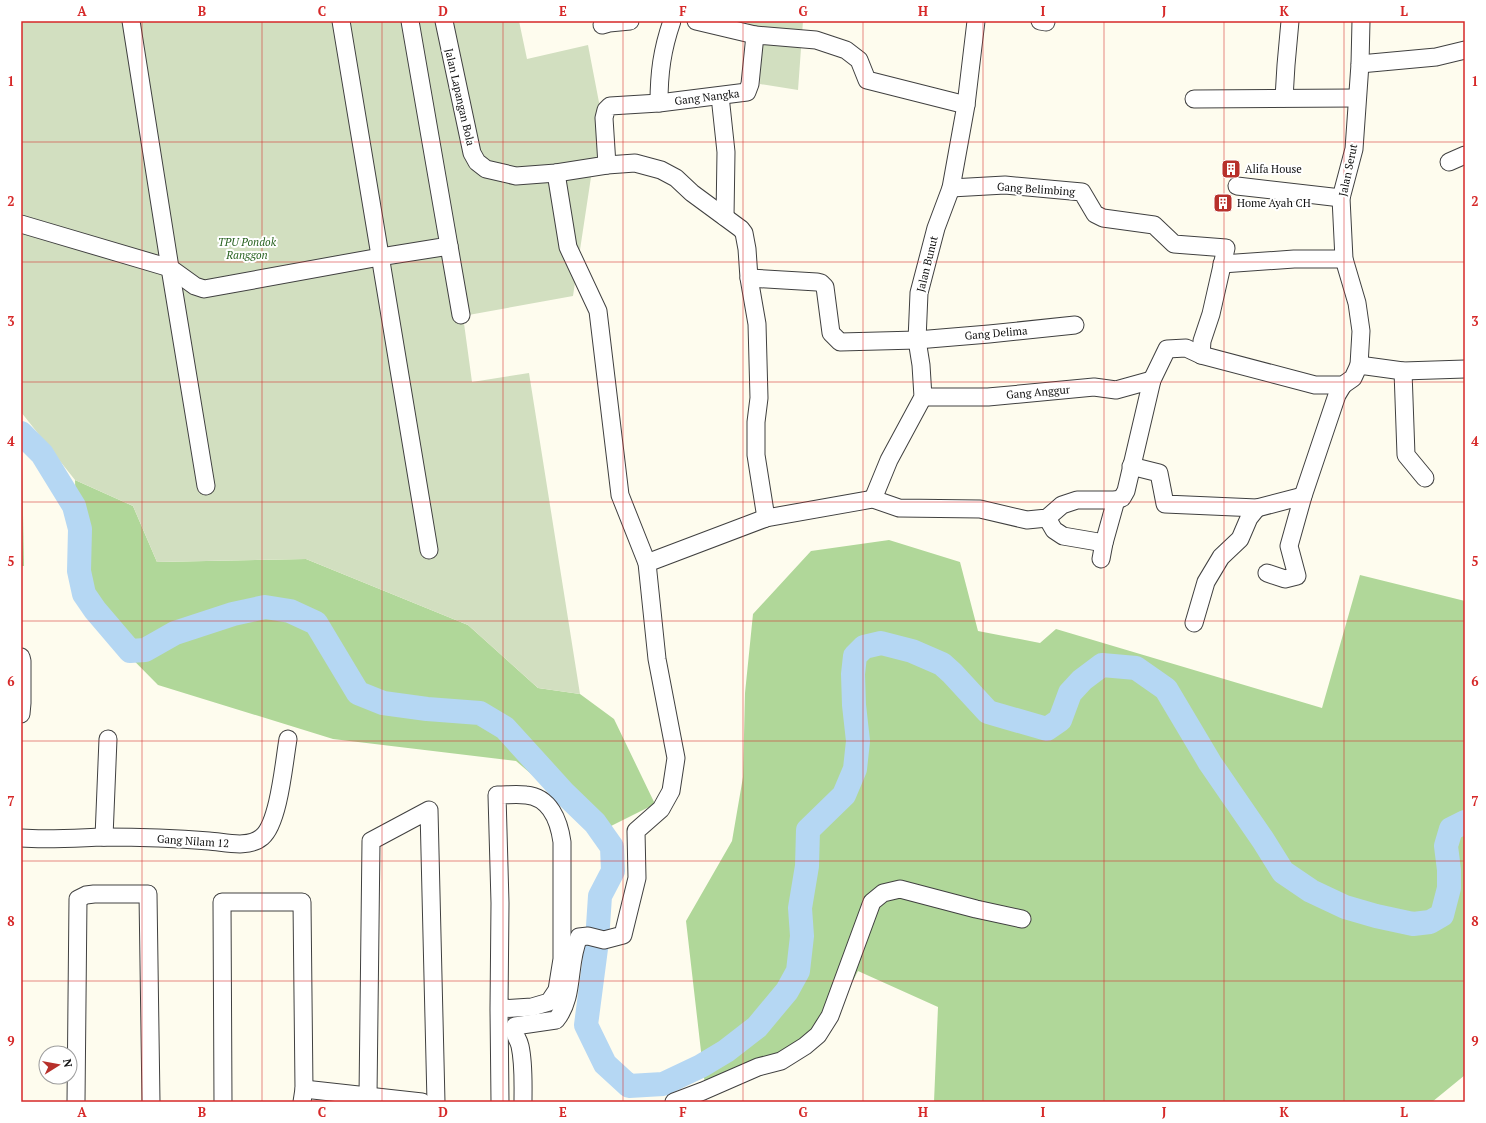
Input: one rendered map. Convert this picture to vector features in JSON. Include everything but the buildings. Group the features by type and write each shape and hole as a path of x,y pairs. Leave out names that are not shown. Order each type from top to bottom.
{"street":[{"path":"131,21 206,486"},
{"path":"341,21 429,550"},
{"path":"410,21 461,315"},
{"name":"Jalan Lapangan Bola","path":"444,21 472,153 477,162 486,169 516,176 556,173"},
{"path":"602,25 630,21"},
{"path":"659,103 659,73 665,42 672,21"},
{"path":"696,21 755,35 772,29 816,40 846,50 859,60 867,80 966,105"},
{"name":"Jalan Bunut","path":"923,397 921,366 917,340 919,293 936,228 951,188 966,105 976,21"},
{"path":"1284,98 1290,21"},
{"name":"Jalan Serut","path":"1359,365 1362,331 1357,303 1344,259 1341,198 1354,149 1360,64 1361,21"},
{"name":"Gang Nangka","path":"607,164 604,118 606,110 610,106 659,103 747,92 749,89 755,35"},
{"path":"1360,64 1436,57 1465,50"},
{"path":"720,96 726,152 724,217"},
{"path":"1194,99 1357,98"},
{"path":"1449,162 1465,156"},
{"path":"522,1102 524,1075 520,1045 514,1033 515,1026 556,1020 562,1013 569,987 575,946 579,937 588,936 604,940 623,935 637,878 636,831 661,809 671,791 676,758 657,659 647,563 620,495 598,312 568,247 556,173 607,164 635,163 661,170 676,178 692,193 741,229 744,233 747,248 749,278 757,324 759,398 756,422 756,455 766,518"},
{"name":"Gang Belimbing","path":"951,188 1005,185 1082,192 1095,214 1103,218 1154,225 1174,244 1226,248 1222,264"},
{"path":"1237,186 1341,198"},
{"path":"21,224 170,268 195,286 204,289 449,246"},
{"path":"1201,355 1202,341 1212,314 1222,264 1294,259 1344,259"},
{"name":"Gang Delima","path":"749,278 821,283 825,287 831,333 840,342 917,340 1075,325"},
{"path":"647,563 766,518 874,499 899,508 980,509 1027,520 1047,518 1062,505 1077,500 1116,500 1122,498 1126,491 1152,380 1167,349 1186,348 1201,355 1315,385 1343,385"},
{"path":"1267,573 1285,579 1297,576 1289,546 1303,496 1337,395 1343,385 1353,378 1359,365 1404,371 1465,369"},
{"path":"1404,371 1406,455 1425,478"},
{"name":"Gang Anggur","path":"923,397 988,397 1094,388 1116,390 1152,380"},
{"path":"874,499 888,460 923,397"},
{"path":"1131,466 1160,473 1165,504 1257,508 1303,496"},
{"path":"1101,559 1104,542 1116,500"},
{"path":"1194,623 1206,582 1221,557 1240,539 1249,518 1257,508"},
{"path":"1047,518 1054,530 1064,536 1104,542"},
{"path":"21,658 22,707"},
{"path":"104,837 108,739"},
{"name":"Gang Nilam 12","path":"21,838 180,838 240,844 251,842 261,838 267,832 272,822 280,790 288,739"},
{"path":"499,1009 532,1007 549,1002 557,990 562,959 562,842 560,827 550,808 540,800 528,795 498,795 500,903 499,1009 500,1102"},
{"path":"368,1096 371,841 429,810 436,1102"},
{"path":"674,1102 703,1097 758,1067 781,1061 805,1046 818,1034 830,1016 872,902 883,893 900,889 976,909 1022,919"},
{"path":"76,1102 78,899 86,895 148,894 151,1102"},
{"path":"224,1102 222,902 302,902 303,1096 368,1096 422,1102"}],"green space":[{"name":"TPU Pondok Ranggon","path":"21,21 519,21 527,59 588,45 607,144 593,164 573,296 463,316 472,382 529,373 580,694 538,688 468,625 306,559 157,562 133,506 75,480 21,412"},
{"path":"745,21 803,21 798,90 760,84 761,34"},
{"path":"21,412 24,566 21,566"},
{"path":"75,480 133,506 157,562 306,559 468,625 538,688 580,694 614,719 655,804 599,832 516,761 333,739 158,685 79,605"},
{"path":"889,540 960,562 978,631 1040,643 1056,629 1322,708 1360,575 1465,601 1465,1075 1432,1102 934,1102 938,1007 858,971 822,1041 705,1086 686,921 732,841 743,777 745,693 753,614 811,551"}],"waterway":[{"path":"21,433 42,454 74,506 80,529 79,571 84,594 95,610 130,651 145,650 175,633 233,614 265,607 290,611 316,623 358,693 383,703 427,709 480,713 505,728 565,794 595,823 612,847 613,871 600,896 597,941 586,1025 605,1064 629,1086 663,1084 701,1066 726,1051 757,1027 787,991 798,971 802,936 800,908 807,866 808,830 844,795 855,769 858,741 854,705 853,674 855,656 864,647 881,643 912,651 942,664 988,712 1047,729 1060,720 1070,693 1082,680 1102,665 1136,668 1166,689 1210,763 1283,872 1311,891 1345,907 1376,916 1413,924 1430,922 1442,915 1449,888 1449,870 1446,846 1451,829 1465,822"}],"place":[{"name":"Alifa House","path":"1231,169"},
{"name":"Home Ayah CH","path":"1223,203"}]}
